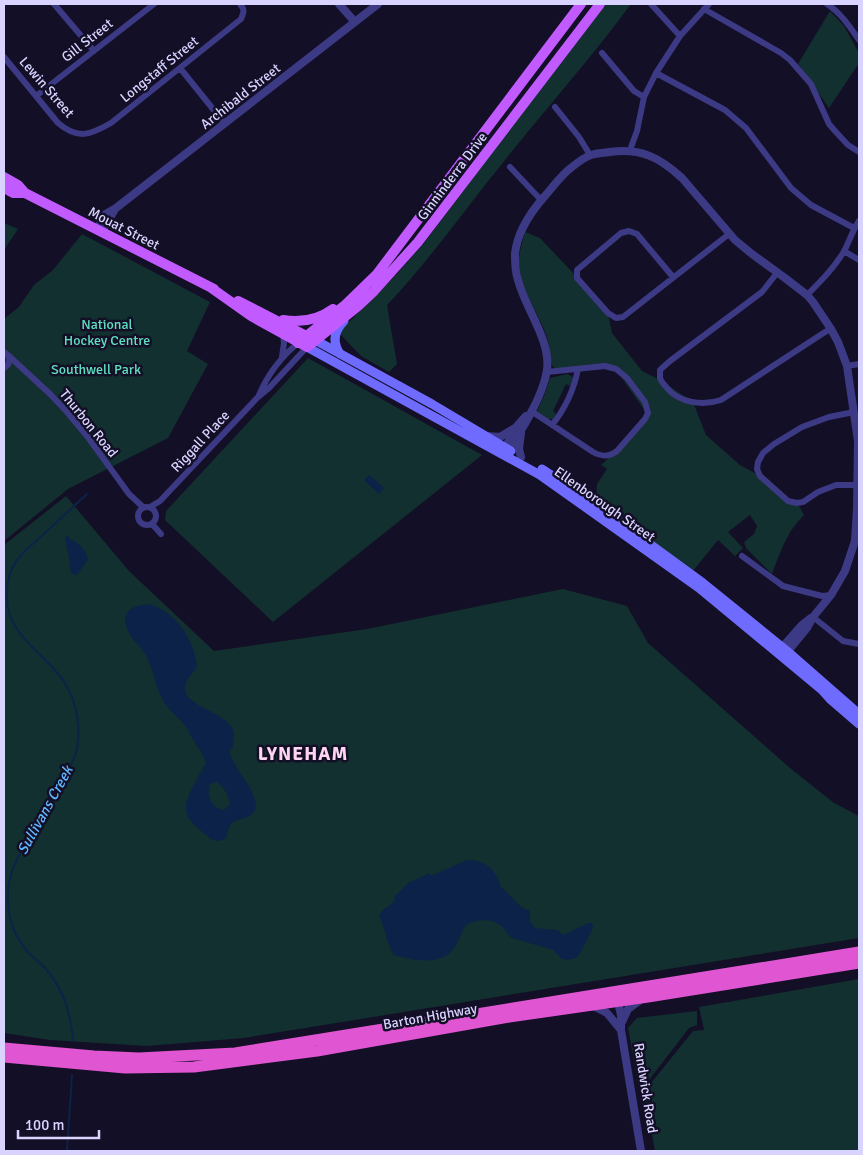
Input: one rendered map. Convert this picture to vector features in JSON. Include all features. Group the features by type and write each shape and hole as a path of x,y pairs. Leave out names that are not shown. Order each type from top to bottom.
{"highway":[{"name":"Barton Highway","path":"4,1048 139,1058 235,1053 615,997 859,952"},
{"name":"Barton Highway","path":"4,1056 126,1068 194,1067 317,1051 591,1005 615,997 648,998 859,962"}],"main road":[{"name":"Ginninderra Drive","path":"307,342 377,274 581,4"},
{"name":"Ginninderra Drive","path":"307,342 358,306 418,242 600,4"},
{"name":"Mouat Street","path":"4,177 18,185 25,193 272,318 307,342"},
{"name":"Mouat Street","path":"4,188 13,193 25,193"},
{"path":"272,318 304,321 315,319 327,313 399,246"},
{"name":"Mouat Street","path":"210,287 251,316 283,334 307,342"},
{"path":"340,354 335,343 336,333 358,306"},
{"name":"Ellenborough Street","path":"307,342 340,354 487,436 505,451 699,588 859,714"},
{"name":"Ellenborough Street","path":"307,342 505,451 521,457 591,501 703,583 782,652 830,699 859,724"}],"street":[{"path":"54,4 94,51"},
{"name":"Longstaff Street","path":"72,133 96,132 111,123 241,19 244,8 240,4"},
{"path":"340,4 355,22"},
{"name":"Archibald Street","path":"99,231 104,215 116,208 378,4"},
{"path":"651,4 680,36"},
{"path":"634,151 644,97 656,73 680,36 709,4"},
{"path":"827,4 835,9 859,40"},
{"path":"835,9 842,4"},
{"name":"Gill Street","path":"36,96 151,5"},
{"path":"704,9 790,60 811,84 829,124 848,145 859,152"},
{"path":"602,53 634,91 644,97"},
{"name":"Lewin Street","path":"4,56 58,122 72,133"},
{"path":"180,68 224,124"},
{"path":"656,73 725,110 746,128 791,188 812,205 854,228"},
{"path":"555,108 579,137 590,155"},
{"path":"505,451 537,400 548,364 545,347 536,322 518,283 515,265 518,239 522,230 541,200 571,167 590,155 634,151 662,162 682,178 729,234 752,254 807,295 831,329 847,366 858,441 854,541 845,570 831,596 813,617 807,628 782,652"},
{"path":"510,167 541,200"},
{"path":"807,295 833,267 844,251 859,221"},
{"path":"673,277 637,234 629,231 621,233 577,270 577,278 608,313 616,318 623,317 729,234"},
{"path":"844,251 859,260"},
{"path":"777,273 762,292 660,370 660,380 672,394 681,399 698,403 711,403 721,400 831,329"},
{"path":"281,359 284,345 283,334"},
{"name":"Riggall Place","path":"257,398 281,359 307,342"},
{"name":"Riggall Place","path":"144,509 160,502 257,398 269,388 307,342"},
{"name":"Thurbon Road","path":"6,354 9,363 5,367 26,372"},
{"name":"Thurbon Road","path":"6,354 50,394 82,430 129,494 144,509"},
{"path":"847,366 859,364"},
{"path":"531,411 593,452 605,456 612,455 617,451 645,419 648,409 645,402 622,373 616,369 605,366 547,372"},
{"path":"552,425 559,416 574,386 578,369"},
{"path":"854,412 829,417 802,427 763,453 758,462 757,469 760,476 788,501 797,503 803,502 818,492 836,485 857,485"},
{"path":"487,436 500,437 519,429"},
{"path":"519,429 521,457"},
{"name":"Riggall Place","path":"156,514 160,502"},
{"path":"153,508 156,519 152,524 146,525 141,523 138,518 144,509 153,508"},
{"path":"152,524 161,534"},
{"path":"742,556 783,586 822,596 831,596"},
{"path":"813,617 843,641 859,644"},
{"name":"Randwick Road","path":"615,997 616,1017 621,1030 641,1151"},
{"path":"621,1030 622,1020 628,1009 637,1002 648,998"},
{"path":"591,1005 607,1013 621,1030"}],"green space":[{"path":"606,4 631,4 430,256 387,305 397,364 389,372 361,356 340,334 342,329 396,275 425,242"},
{"path":"830,11 844,26 859,53 859,63 829,108 798,64"},
{"path":"4,223 18,229 4,250"},
{"path":"525,232 540,238 591,292 608,313 612,333 642,371 660,380 693,402 706,435 740,465 760,476 778,492 799,506 804,515 788,536 772,574 746,548 744,542 754,534 757,526 750,515 728,532 743,548 735,556 718,540 693,571 596,500 597,484 607,469 601,465 648,415 614,367 556,370 553,366 547,337 522,279 519,255"},
{"name":"National Hockey Centre","path":"82,234 210,302 187,351 208,364 168,438 68,489 4,541 4,319 19,307 34,285 53,270"},
{"path":"308,358 482,455 273,622 165,520 166,511"},
{"path":"567,374 573,377 570,386 566,384 553,411 556,414 553,419 548,419 537,412 550,378"},
{"path":"66,496 129,571 214,651 367,629 563,589 627,606 648,643 790,768 834,803 859,816 859,938 244,1038 147,1046 50,1040 4,1033 4,545"},
{"path":"859,979 859,1151 655,1151 645,1097 651,1083 693,1031 704,1030 699,1007"},
{"path":"697,1011 697,1025 689,1028 649,1080 639,1089 628,1028 637,1018"}],"water":[{"path":"369,475 384,488 379,494 364,480"},
{"path":"68,535 70,539 83,548 88,559 77,575 71,573 65,539 65,536"},
{"path":"149,604 167,613 188,637 197,666 188,678 185,686 186,693 197,704 222,718 233,730 233,749 230,749 231,755 256,803 253,813 234,822 230,826 226,838 220,841 210,838 197,828 188,817 186,811 187,799 206,763 185,725 165,704 157,688 146,656 126,627 125,619 130,610 136,606","holes":["217,782 226,792 230,804 224,810 213,804 209,793 210,784"]},
{"path":"467,860 481,862 492,869 502,888 521,907 530,911 530,921 535,928 557,930 564,935 588,923 592,923 593,928 579,955 576,958 562,959 553,950 512,938 497,923 483,920 465,926 454,948 442,958 426,961 394,955 379,917 382,911 393,902 394,897 408,883 430,873 431,876"}],"waterway":[{"name":"Sullivans Creek","path":"73,1041 68,1011 57,984 45,968 28,952 15,933 9,911 8,888 16,861 74,759 79,732 77,716 73,700 58,673 28,643 12,621 8,608 7,592 10,573 18,559 87,494"},
{"name":"Sullivans Creek","path":"67,1151 72,1075"}],"district":[{"name":"LYNEHAM","path":"303,753"}],"park label":[{"name":"Southwell Park","path":"96,369"}]}
